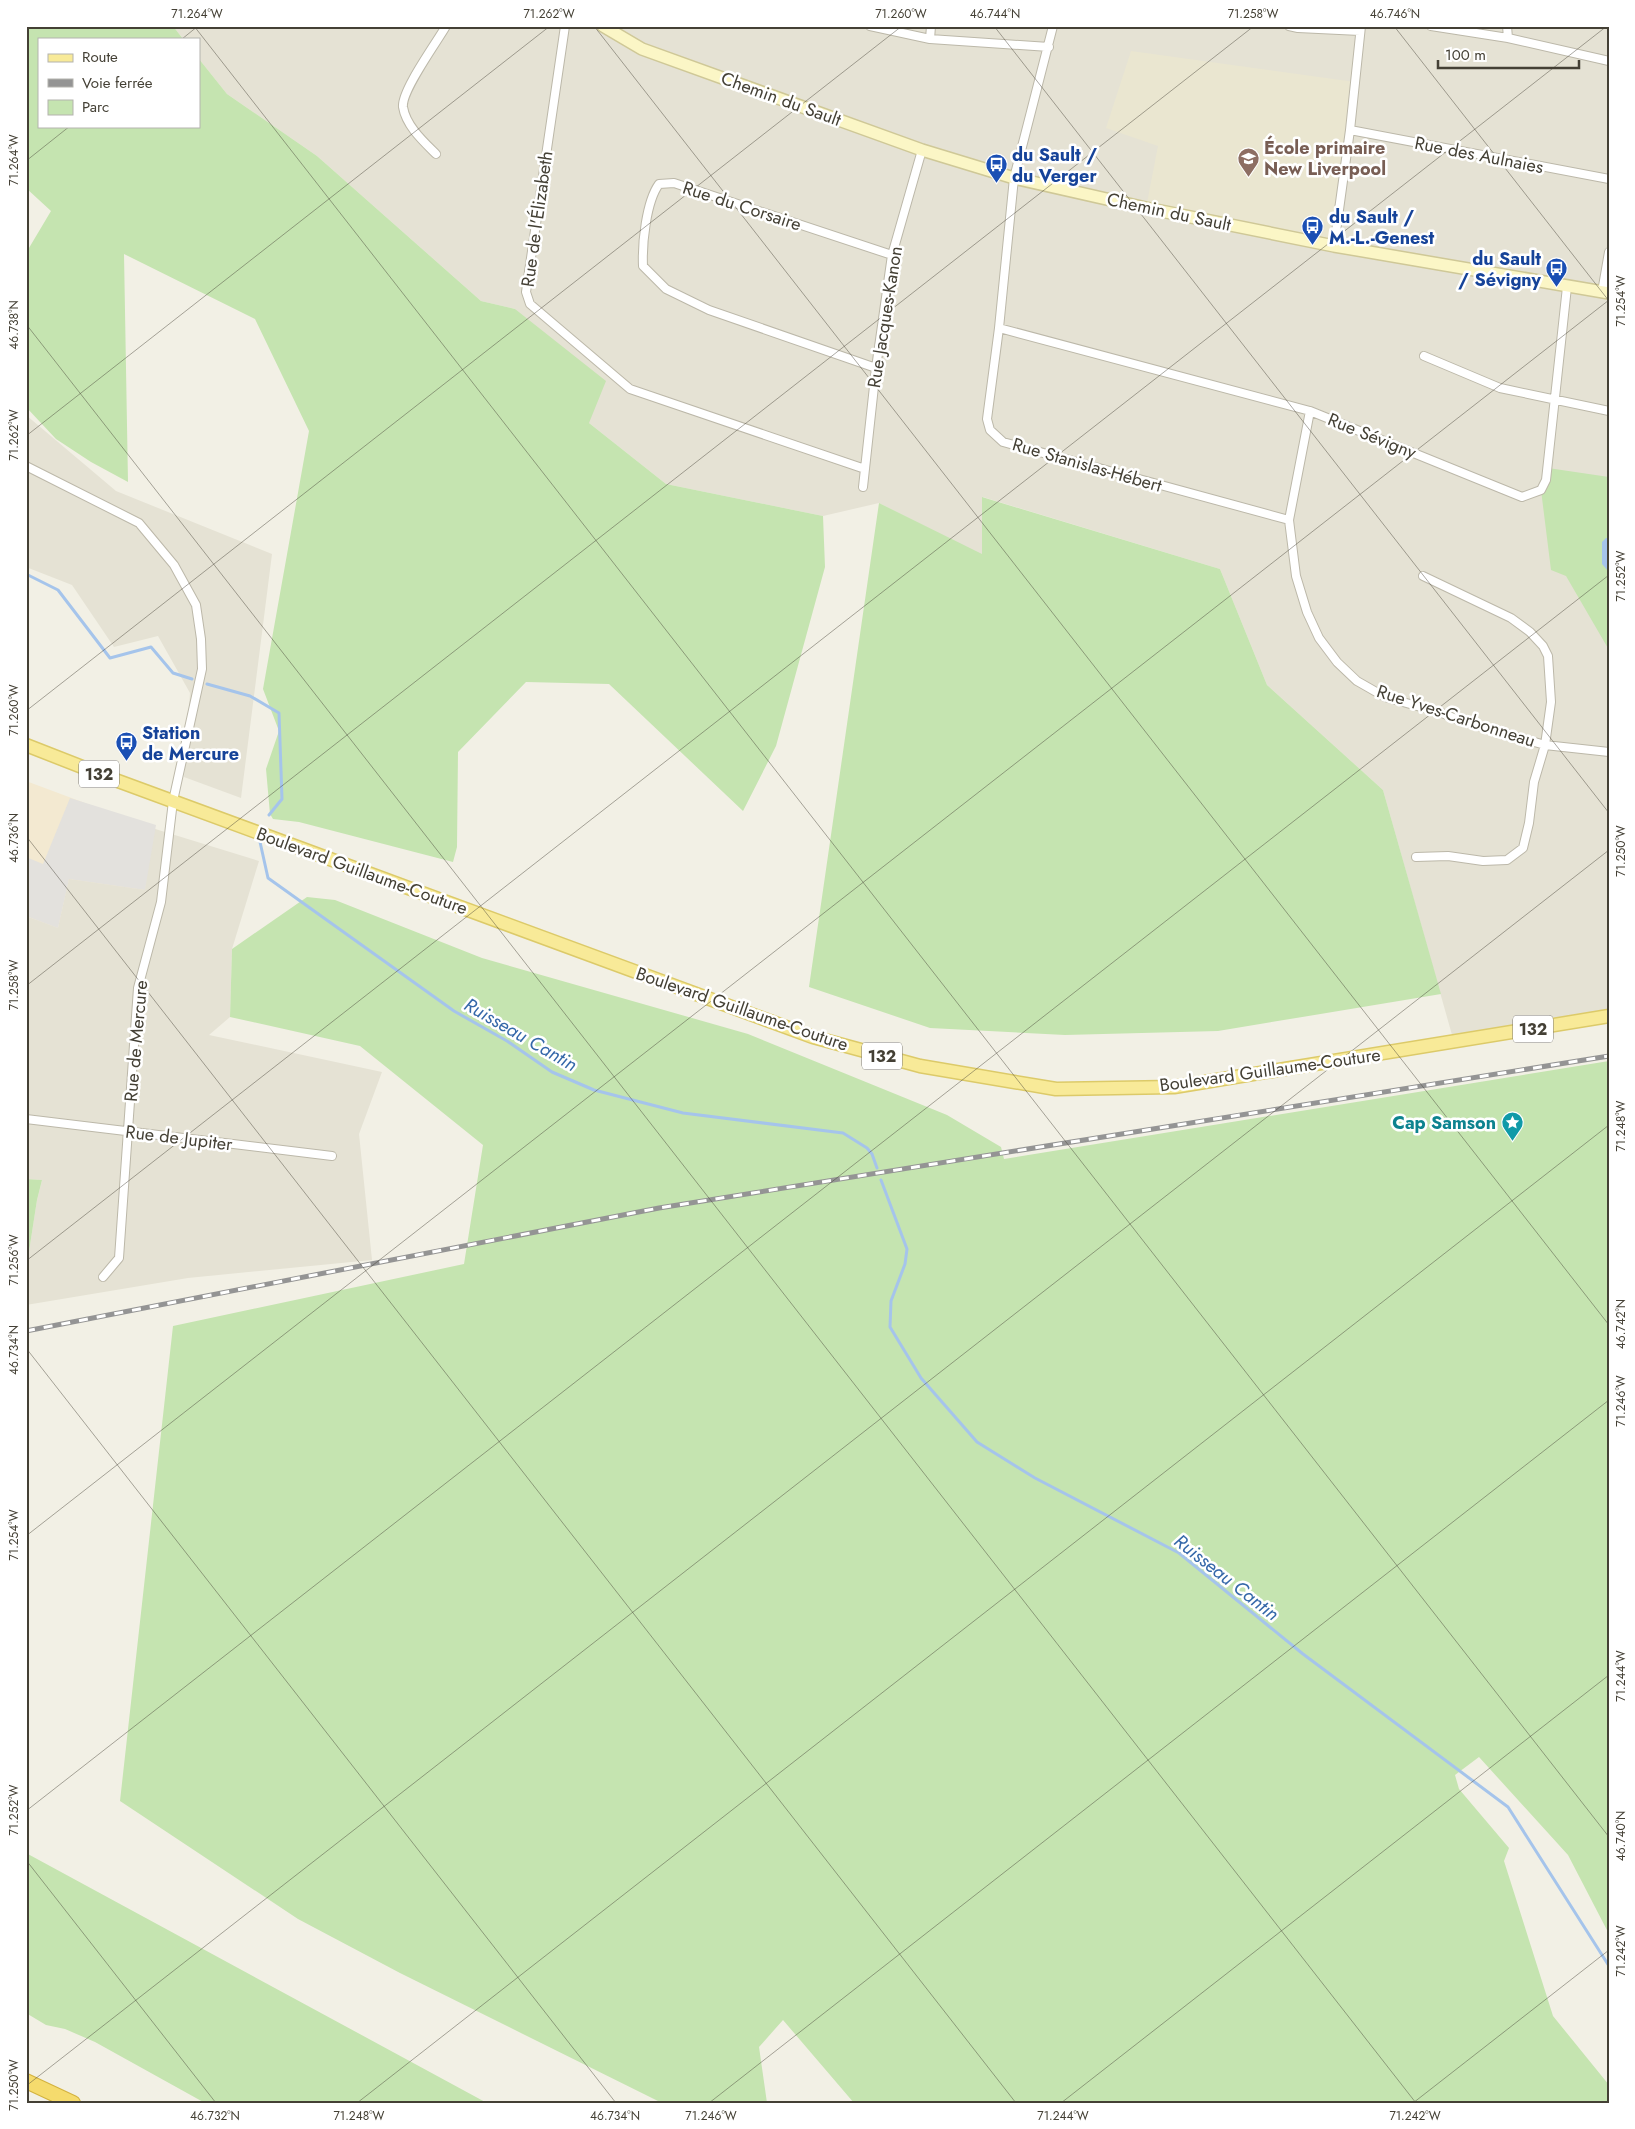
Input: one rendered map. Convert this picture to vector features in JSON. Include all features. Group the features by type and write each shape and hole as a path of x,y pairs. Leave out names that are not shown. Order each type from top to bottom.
{"highway":[{"path":"26,2081 73,2103"}],"main road":[{"name":"Boulevard Guillaume-Couture","path":"26,745 813,1037 920,1066 1056,1089 1174,1087 1609,1016"}],"street":[{"path":"436,154 419,136 403,107 406,91 446,26"},
{"name":"Rue de l'Élizabeth","path":"565,26 526,292 530,304 630,389 865,469"},
{"name":"Chemin du Sault","path":"603,26 642,49 922,150 1014,178 1155,210 1334,246 1606,293"},
{"path":"870,26 930,39 1049,46"},
{"path":"930,39 931,26"},
{"name":"Rue Stanislas-Hébert","path":"1053,26 1014,178 999,328 987,419 990,430 1003,442 1289,520"},
{"path":"1289,26 1298,28 1360,29 1350,130 1334,246"},
{"path":"1431,26 1508,38 1609,61"},
{"path":"1507,26 1508,38"},
{"name":"Rue des Aulnaies","path":"1350,130 1609,179"},
{"name":"Rue Jacques-Kanon","path":"863,488 876,368 892,255 922,150"},
{"name":"Rue du Corsaire","path":"876,368 709,310 666,289 643,266 642,248 654,192 659,184 674,183 892,255"},
{"path":"1606,293 1609,252"},
{"name":"Rue Sévigny","path":"999,328 1310,410 1522,498 1541,490 1546,480 1568,287"},
{"path":"1424,356 1500,388 1555,398 1609,411"},
{"name":"Rue Yves-Carbonneau","path":"1310,410 1289,520 1296,576 1308,612 1319,638 1337,662 1357,681 1385,697 1545,745 1609,752"},
{"name":"Rue de Mercure","path":"26,466 139,523 174,564 196,605 201,638 202,668 173,801 161,902 138,988 119,1258 103,1278"},
{"path":"1416,857 1448,856 1483,861 1507,860 1523,848 1529,823 1534,782 1545,745 1551,702 1548,656 1543,646 1530,632 1511,618 1424,576"},
{"name":"Rue de Jupiter","path":"26,1119 332,1156"}],"shaded area":[{"path":"173,26 1609,26 1609,1016 1454,1042 1383,790 1267,685 1220,569 983,497 982,555 879,503 823,516 666,484 589,423 515,309 481,301 317,156 227,94 200,60 200,38 182,38"},
{"name":"École primaire New Liverpool","path":"1131,51 1355,82 1334,246 1146,208 1158,146 1106,128"},
{"path":"26,415 116,491 272,554 241,798 184,777 190,693 158,636 114,647 72,585 26,567"},
{"path":"26,781 152,828 145,890 69,879 58,928 26,916"},
{"path":"70,798 156,825 145,890 69,879 58,928 26,916 26,857 43,864"},
{"path":"152,828 259,861 232,949 230,1017 209,1035 382,1072 359,1134 372,1260 188,1278 26,1305 26,1271 42,1180 26,1179 26,916 58,927 68,879"}],"green space":[{"path":"26,26 173,26 182,38 38,38 38,128 200,128 200,60 227,94 317,156 481,301 515,309 606,381 589,423 666,484 823,516 825,567 776,746 743,811 609,684 526,682 458,752 457,847 453,862 299,822 273,819 270,814 266,769 279,731 263,689 309,431 255,319 124,254 128,482 91,462 56,439 26,407 26,253 51,211 26,188"},
{"path":"1548,468 1609,477 1609,650 1566,576 1551,570 1541,490"},
{"path":"982,497 1220,569 1267,685 1383,790 1441,994 1218,1031 1065,1035 930,1028 809,987 879,503 982,554"},
{"path":"307,897 335,900 482,958 748,1034 947,1115 1001,1147 1004,1159 1609,1061 1609,1934 1568,1855 1479,1757 1455,1775 1459,1789 1509,1848 1504,1861 1553,2016 1609,2085 1609,2103 854,2103 783,2020 759,2047 767,2103 662,2103 400,1973 298,1919 120,1801 173,1326 464,1264 483,1145 360,1046 230,1017 232,949"},
{"path":"26,1179 42,1180 26,1271"},
{"path":"26,1853 487,2103 205,2103 95,2042 65,2029 46,2025 26,2013"}],"water":[{"path":"1609,538 1609,572 1602,564 1602,542"}],"waterway":[{"name":"Ruisseau Cantin","path":"26,574 58,590 110,658 151,647 173,673 192,679"},
{"name":"Ruisseau Cantin","path":"207,684 250,696 279,713 282,799 269,815"},
{"name":"Ruisseau Cantin","path":"260,842 268,878 454,1011 507,1041 552,1072 594,1090 683,1113 843,1133 867,1148 872,1154 877,1168"},
{"name":"Ruisseau Cantin","path":"881,1180 907,1249 905,1264 891,1301 890,1327 921,1378 977,1442 1035,1478 1179,1553 1303,1654 1508,1807 1609,1966"}],"railway":[{"path":"26,1331 659,1208 1609,1056"}],"place":[{"name":"École primaire New Liverpool","path":"1248,177"},
{"name":"du Sault / du Verger","path":"996,184"},
{"name":"du Sault / M.-L.-Genest","path":"1313,246"},
{"name":"du Sault / Sévigny","path":"1557,288"},
{"name":"Station de Mercure","path":"126,762"},
{"name":"Cap Samson","path":"1512,1142"}]}
